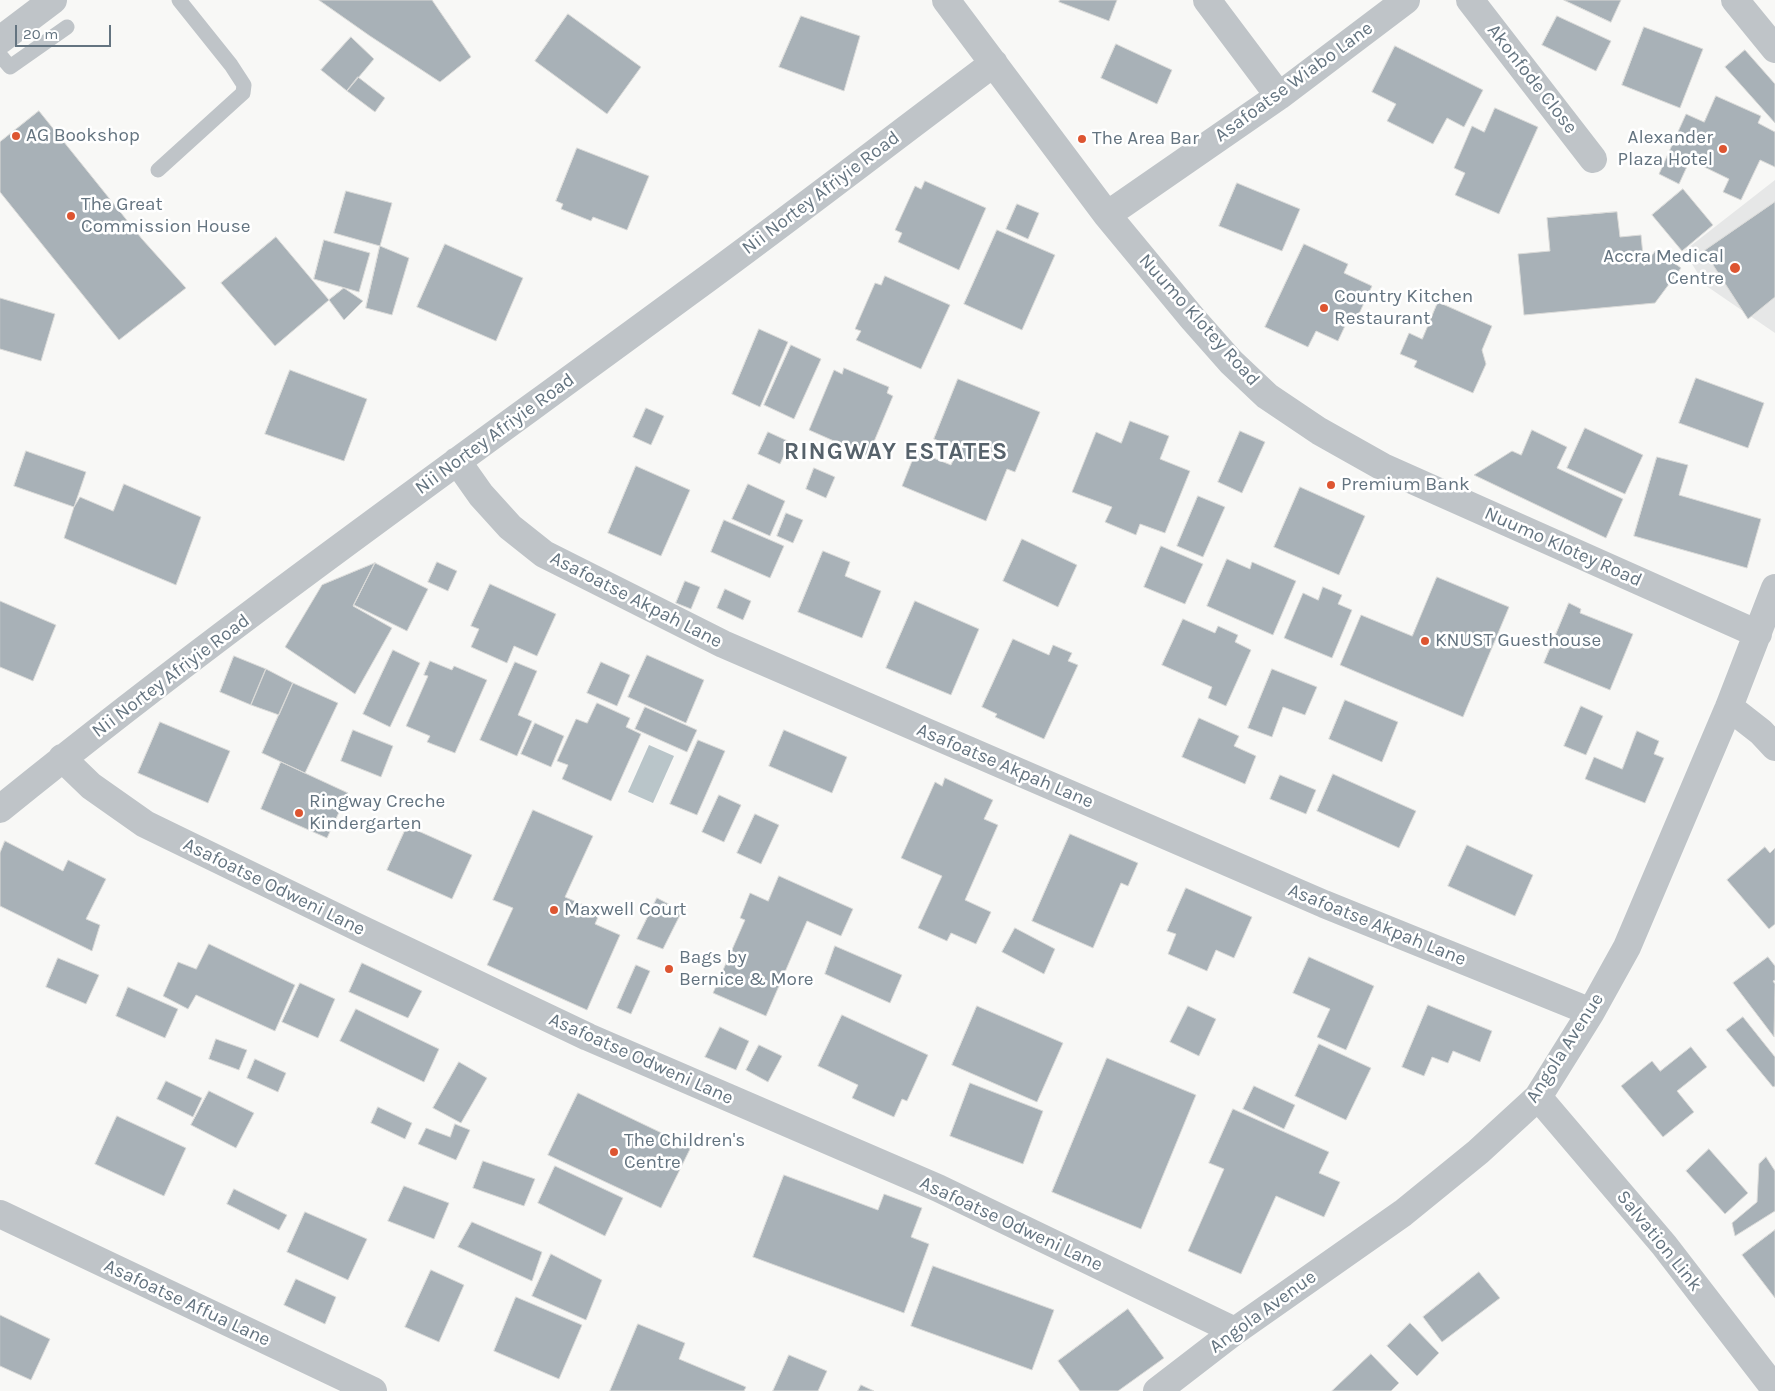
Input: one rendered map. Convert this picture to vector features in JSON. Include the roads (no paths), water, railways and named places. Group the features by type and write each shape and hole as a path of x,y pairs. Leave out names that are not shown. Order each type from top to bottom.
{"street":[{"path":"0,40 54,0"},
{"name":"Nuumo Klotey Road","path":"946,0 1107,214 1193,319 1231,362 1267,396 1319,431 1383,467 1758,634"},
{"path":"1207,0 1279,96"},
{"name":"Asafoatse Wiabo Lane","path":"1107,214 1279,96 1406,0"},
{"name":"Akonfode Close","path":"1470,0 1593,159"},
{"path":"1735,0 1775,49"},
{"name":"Nii Nortey Afriyie Road","path":"0,809 62,758 457,461 692,290 994,63"},
{"name":"Asafoatse Akpah Lane","path":"457,461 510,526 544,554 723,644 1324,904 1590,1012"},
{"name":"Angola Avenue","path":"1157,1391 1236,1331 1403,1213 1478,1152 1538,1097 1627,947 1729,707 1775,588"},
{"path":"1729,707 1761,732 1775,747"},
{"name":"Asafoatse Odweni Lane","path":"62,758 91,786 145,824 588,1037 938,1188 1236,1331"},
{"name":"Salvation Link","path":"1538,1097 1664,1245 1775,1389"},
{"name":"Asafoatse Affua Lane","path":"0,1214 373,1391"}],"lane":[{"path":"158,170 244,93 244,85 231,65 179,0"},
{"path":"0,55 10,66 67,27"}],"place":[{"name":"AG Bookshop","path":"16,136"},
{"name":"The Area Bar","path":"1082,139"},
{"name":"Alexander Plaza Hotel","path":"1723,149"},
{"name":"The Great Commission House","path":"71,216"},
{"name":"Accra Medical Centre","path":"1735,268"},
{"name":"Country Kitchen Restaurant","path":"1324,308"},
{"name":"Premium Bank","path":"1331,485"},
{"name":"KNUST Guesthouse","path":"1425,641"},
{"name":"Ringway Creche Kindergarten","path":"299,813"},
{"name":"Maxwell Court","path":"554,910"},
{"name":"Bags by Bernice & More","path":"669,969"},
{"name":"The Children's Centre","path":"614,1152"}],"district":[{"name":"RINGWAY ESTATES","path":"896,452"}]}
